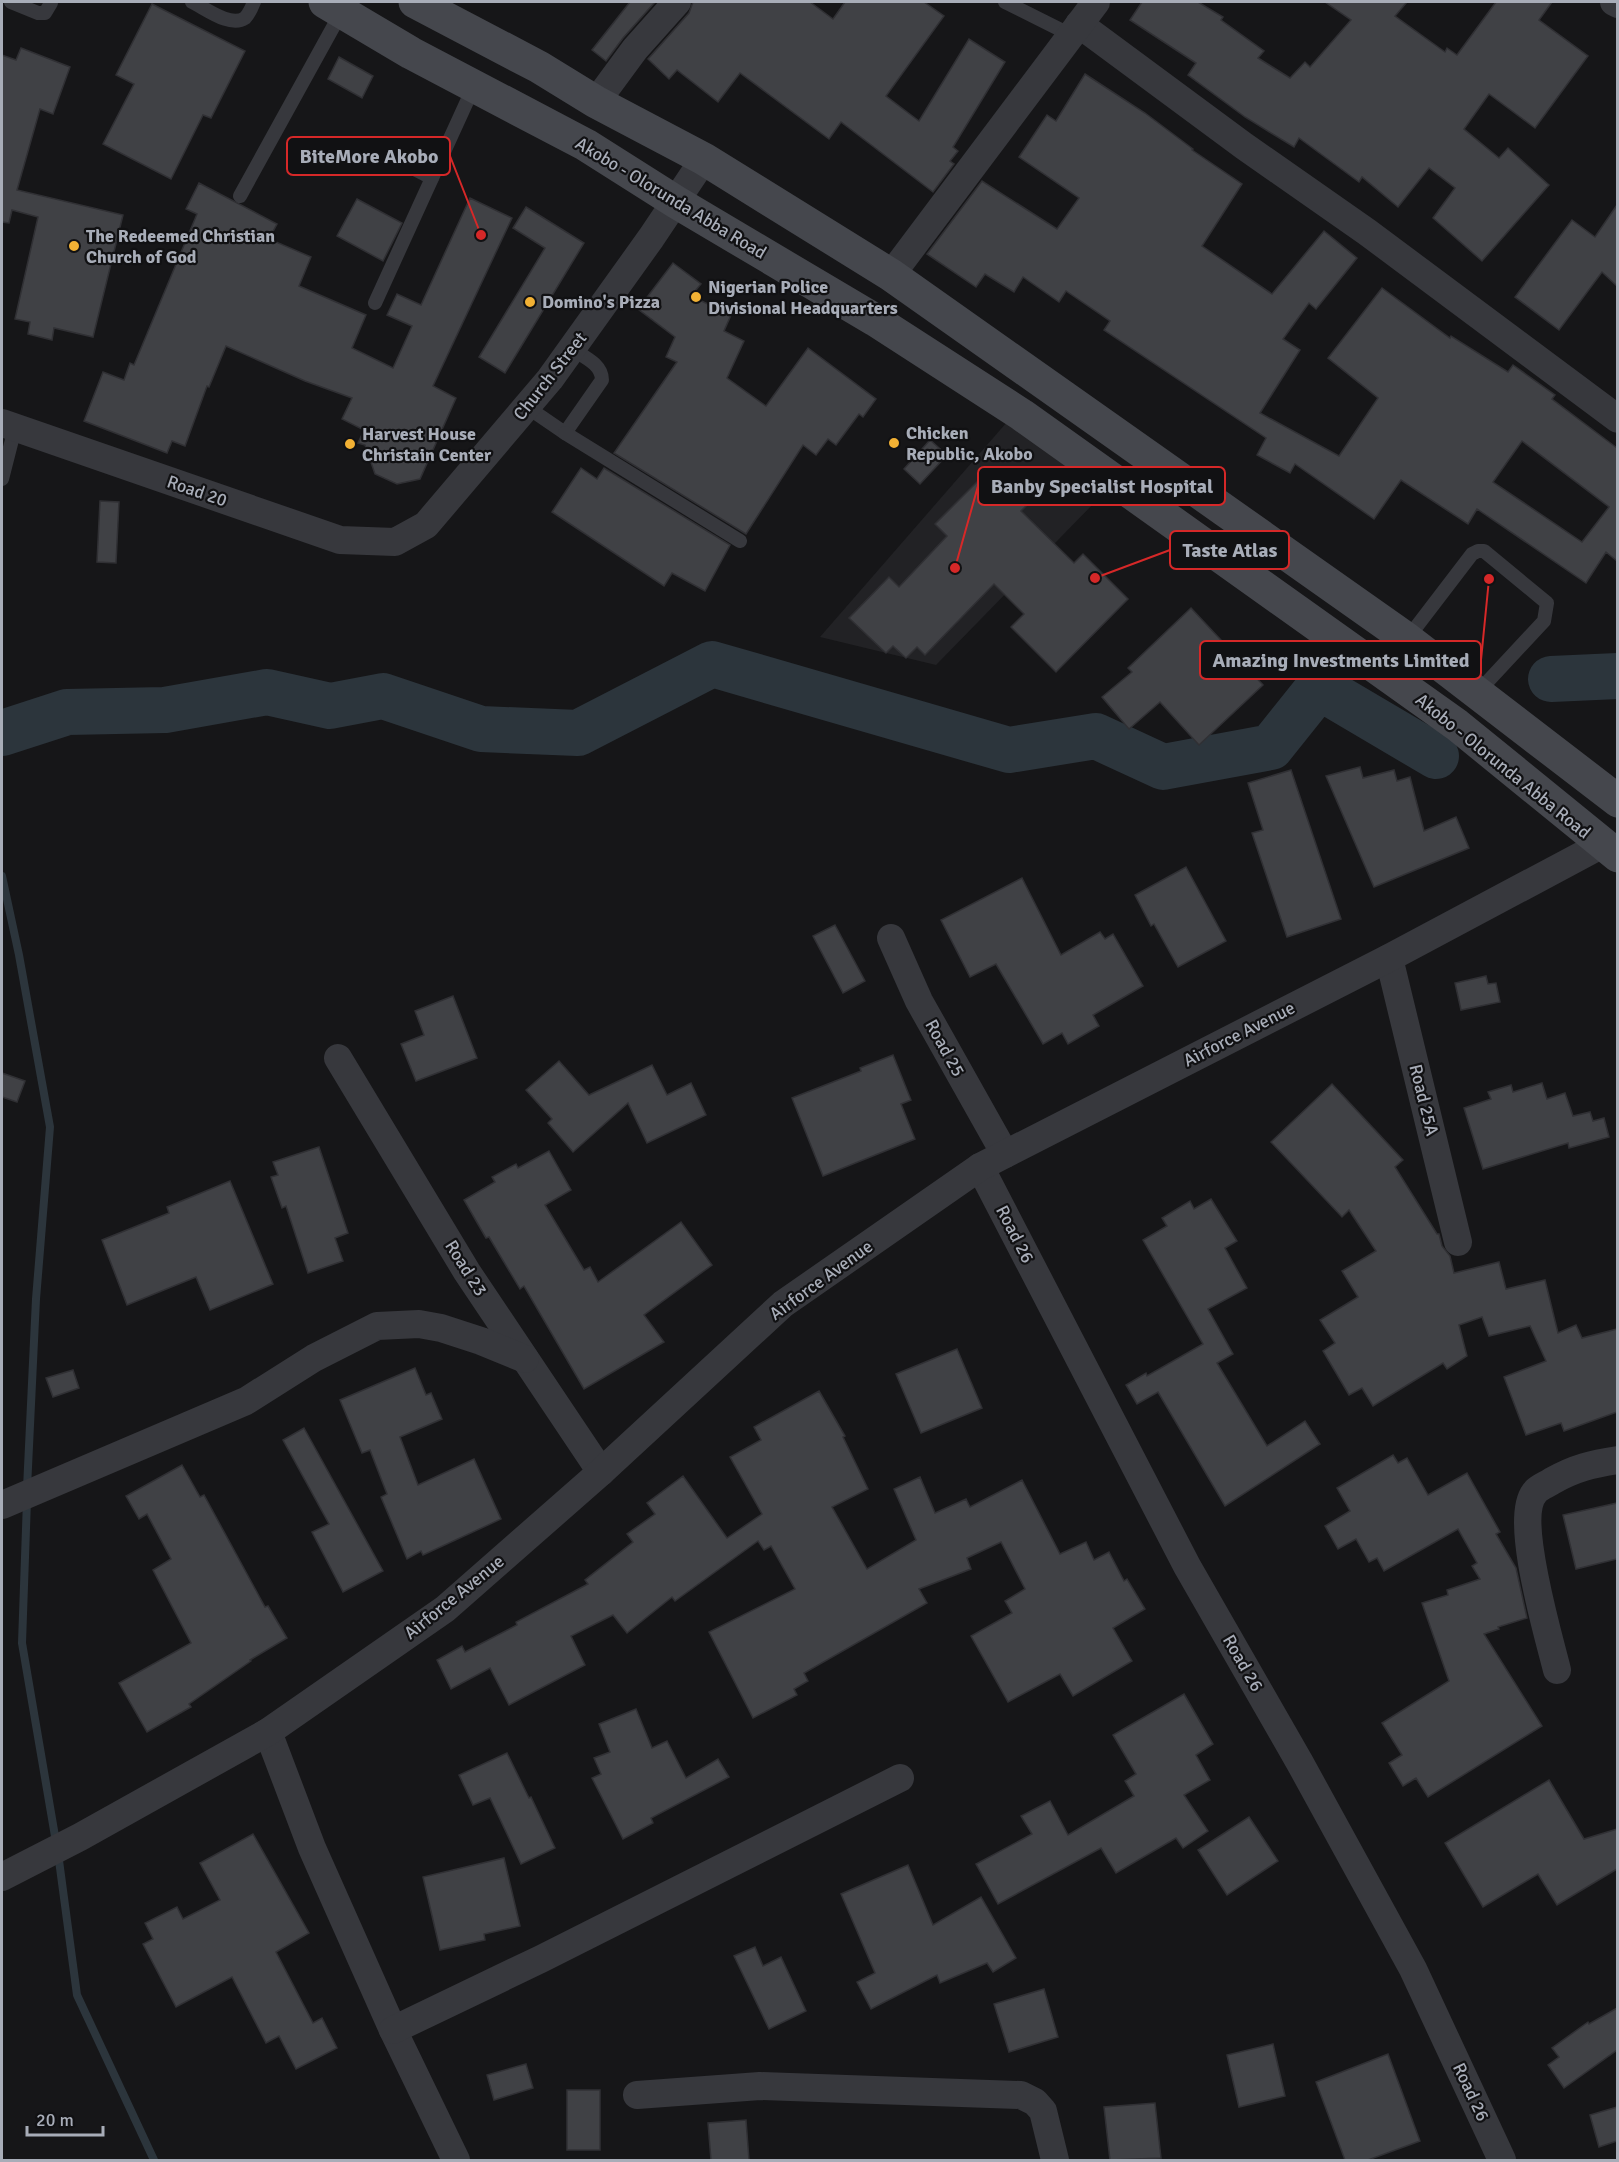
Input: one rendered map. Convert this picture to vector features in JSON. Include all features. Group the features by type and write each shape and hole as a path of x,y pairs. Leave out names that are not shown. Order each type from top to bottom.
{"main road":[{"path":"423,4 538,67 596,102 704,159 891,275 1407,639 1617,801"},
{"name":"Akobo - Olorunda Abba Road","path":"333,6 411,53 586,145 676,202 875,320 1022,415 1457,725 1609,851"}],"street":[{"path":"596,102 635,49 677,2"},
{"path":"891,275 1096,2"},
{"path":"1075,29 1367,232 1617,419"},
{"name":"Church Street","path":"395,542 426,525 527,407 572,349 704,159"},
{"name":"Road 20","path":"8,426 340,540 395,542"},
{"name":"Airforce Avenue","path":"2,1877 80,1837 268,1732 445,1610 601,1473 783,1304 980,1167 1389,958 1609,851"},
{"name":"Road 25","path":"891,938 919,1001 1005,1154"},
{"name":"Road 25A","path":"1389,958 1458,1242"},
{"name":"Road 23","path":"338,1058 467,1272 601,1473"},
{"name":"Road 26","path":"980,1167 1187,1566 1300,1763 1413,1969 1502,2160"},
{"path":"2,1505 246,1401 314,1358 377,1326 419,1324 441,1328 525,1359"},
{"path":"1557,1670 1532,1565 1527,1525 1528,1504 1536,1491 1567,1473 1589,1464 1617,1460"},
{"path":"268,1732 312,1848 393,2031 456,2160"},
{"path":"393,2031 900,1778"},
{"path":"637,2095 760,2086 1021,2095 1035,2102 1043,2111 1055,2160"}],"lane":[{"path":"12,2 38,13 45,13 51,3"},
{"path":"192,2 227,19 238,21 247,16 254,2"},
{"path":"1005,2 1075,29"},
{"path":"240,196 333,6"},
{"path":"375,303 474,86"},
{"path":"366,144 432,178"},
{"path":"565,433 602,380 599,367 572,349"},
{"path":"527,407 740,541"},
{"path":"2,479 8,426"},
{"path":"1407,639 1472,554 1484,551 1546,603 1544,621 1481,696"}],"shaded area":[{"path":"1014,414 1108,482 1098,499 936,665 820,637"}],"building":[{"path":"630,2 655,2 606,61 592,50"},
{"path":"693,2 810,2 833,19 845,2 924,2 944,16 886,96 919,121 969,39 1005,62 953,147 958,151 950,161 954,164 933,192 841,122 829,139 740,73 718,102 677,70 669,79 648,59 689,13"},
{"path":"1142,2 1198,2 1223,17 1221,20 1264,51 1258,58 1290,78 1305,62 1310,67 1351,20 1325,2 1407,2 1395,16 1445,52 1447,48 1457,55 1496,2 1552,2 1539,20 1588,56 1535,128 1489,94 1464,129 1499,158 1508,148 1549,185 1482,261 1433,218 1455,188 1429,168 1398,207 1362,177 1359,182 1299,138 1294,147 1245,117 1188,75 1196,63 1130,20"},
{"path":"152,4 245,51 211,118 203,115 171,179 103,144 134,84 116,75"},
{"name":"The Redeemed Christian Church of God","path":"21,48 70,67 53,114 40,109 17,190 123,215 93,337 54,328 52,340 28,334 30,322 15,319 38,217 12,210 9,223 2,222 2,55 16,60"},
{"path":"339,57 373,76 362,98 328,79"},
{"path":"1085,74 1145,113 1192,150 1242,184 1202,246 1272,294 1324,231 1357,258 1316,309 1309,303 1283,339 1300,350 1260,413 1339,456 1378,398 1328,358 1382,288 1450,338 1451,336 1508,372 1513,365 1555,395 1552,399 1617,448 1617,561 1606,552 1586,583 1477,509 1468,524 1401,480 1374,519 1295,464 1290,473 1257,455 1266,438 1104,330 1110,321 1066,291 1059,302 1023,277 1014,292 985,274 976,287 927,254 982,181 1057,229 1079,198 1019,157 1047,115 1056,121","holes":["1522,441 1609,507 1582,542 1493,482"]},
{"path":"199,183 277,224 269,239 311,257 299,286 366,315 352,348 393,368 412,326 387,315 397,294 421,305 470,198 512,218 433,386 456,398 420,479 397,484 375,474 365,445 358,443 364,430 342,419 352,398 305,381 226,346 209,387 207,386 185,446 172,441 167,453 84,421 103,372 124,380 130,363 134,365 197,214 186,209"},
{"path":"357,199 402,223 383,261 337,236"},
{"path":"1617,205 1617,286 1602,272 1559,330 1515,297 1572,220 1595,237"},
{"name":"Domino's Pizza","path":"526,207 584,243 505,373 479,357 545,248 513,228"},
{"path":"673,263 701,284 691,296 731,315 724,331 744,341 727,378 766,406 808,348 876,399 863,417 859,414 836,445 828,439 816,455 803,445 746,534 614,453 677,362 666,357 675,337 638,309"},
{"path":"930,440 947,455 920,484 904,469"},
{"path":"581,468 597,479 604,468 730,545 705,591 672,573 664,586 552,512"},
{"path":"984,475 1003,495 1012,486 1029,503 1021,511 1074,563 1083,554 1128,599 1056,672 1011,627 1024,614 994,584 925,655 917,647 906,658 893,646 886,653 849,618 889,577 899,587 947,536 935,524"},
{"path":"100,501 119,502 116,563 97,562"},
{"path":"1191,608 1263,685 1199,745 1160,702 1129,729 1102,697 1132,672 1128,668"},
{"path":"1360,767 1363,778 1394,770 1397,781 1410,777 1424,831 1456,817 1469,848 1374,887 1326,776"},
{"path":"1291,770 1341,919 1287,937 1252,833 1263,830 1248,783"},
{"path":"1186,867 1226,941 1178,967 1154,924 1151,926 1135,895"},
{"path":"1022,878 1061,955 1100,932 1105,939 1113,934 1143,986 1093,1015 1099,1026 1068,1044 1062,1033 1043,1044 996,964 970,977 941,920"},
{"path":"835,925 865,981 843,993 813,936"},
{"path":"1486,976 1488,984 1496,983 1500,1002 1461,1010 1455,983"},
{"path":"453,996 477,1058 416,1081 401,1044 424,1035 415,1011"},
{"path":"893,1055 911,1100 901,1104 915,1139 823,1176 792,1098 861,1071 860,1068"},
{"path":"559,1061 589,1095 652,1065 667,1095 691,1083 706,1115 647,1143 628,1103 573,1152 548,1123 552,1119 526,1090"},
{"path":"2,1073 25,1081 17,1102 2,1097"},
{"path":"1542,1083 1547,1099 1565,1093 1573,1116 1590,1112 1593,1121 1604,1118 1609,1137 1569,1148 1568,1143 1483,1169 1464,1108 1491,1099 1488,1092 1511,1085 1513,1092"},
{"path":"1332,1084 1403,1160 1395,1167 1439,1234 1442,1246 1450,1256 1454,1273 1499,1262 1506,1289 1545,1280 1558,1333 1576,1325 1582,1338 1617,1329 1617,1412 1564,1431 1561,1423 1526,1435 1504,1377 1546,1361 1530,1326 1489,1336 1482,1317 1459,1325 1467,1356 1447,1369 1443,1363 1373,1406 1362,1388 1349,1395 1323,1351 1335,1343 1320,1320 1358,1297 1342,1271 1376,1251 1349,1210 1342,1217 1271,1142"},
{"path":"319,1147 348,1233 335,1238 343,1261 308,1273 286,1206 282,1208 271,1177 278,1175 273,1162"},
{"path":"549,1151 571,1190 545,1205 584,1270 590,1267 598,1282 681,1222 712,1265 644,1315 664,1342 584,1389 524,1286 520,1289 464,1200 495,1182 492,1177 516,1164 518,1168"},
{"path":"230,1181 273,1284 210,1310 196,1277 127,1305 102,1240 169,1213 167,1207"},
{"path":"1211,1199 1237,1241 1225,1248 1247,1288 1208,1309 1233,1354 1217,1363 1267,1446 1305,1421 1320,1444 1225,1506 1158,1392 1137,1404 1126,1385 1146,1373 1147,1376 1203,1344 1143,1240 1167,1226 1162,1218 1190,1201 1194,1209"},
{"path":"957,1349 982,1408 921,1433 896,1374"},
{"path":"415,1368 426,1395 431,1393 442,1419 400,1437 418,1485 474,1459 501,1519 423,1555 421,1551 407,1559 381,1497 387,1494 370,1450 362,1453 340,1400"},
{"path":"73,1370 79,1388 53,1397 46,1378"},
{"path":"819,1391 845,1436 843,1437 868,1489 832,1507 867,1569 916,1540 894,1489 920,1477 935,1513 966,1499 970,1507 1022,1480 1060,1554 1086,1542 1094,1560 1109,1552 1124,1581 1127,1579 1145,1609 1113,1628 1132,1661 1073,1696 1060,1674 1008,1702 971,1636 1012,1613 1005,1601 1025,1589 1001,1542 967,1558 971,1569 919,1589 927,1603 804,1673 808,1681 794,1689 797,1695 753,1718 709,1632 795,1589 771,1546 764,1550 758,1541 675,1601 672,1597 627,1633 613,1615 571,1636 585,1665 509,1705 490,1668 451,1689 437,1660 462,1646 465,1652 588,1584 585,1580 633,1542 627,1534 655,1514 647,1503 683,1476 727,1538 762,1514 730,1457 761,1440 754,1427"},
{"path":"304,1428 383,1571 343,1592 312,1532 329,1524 283,1440"},
{"path":"1393,1455 1398,1463 1407,1458 1428,1495 1467,1473 1500,1532 1496,1534 1516,1568 1527,1618 1484,1634 1542,1726 1428,1797 1416,1778 1403,1786 1389,1763 1402,1755 1382,1723 1449,1681 1422,1603 1448,1595 1447,1590 1480,1579 1472,1566 1477,1563 1458,1529 1384,1571 1377,1558 1369,1562 1356,1539 1338,1549 1325,1526 1350,1511 1337,1488"},
{"path":"182,1465 200,1497 204,1495 265,1607 268,1606 287,1638 250,1660 189,1704 191,1707 147,1732 119,1683 191,1643 153,1570 171,1559 147,1514 139,1519 126,1496"},
{"path":"1617,1503 1617,1559 1576,1569 1563,1515"},
{"path":"1184,1694 1213,1744 1196,1755 1210,1780 1184,1795 1208,1831 1183,1848 1176,1838 1116,1873 1101,1848 998,1904 976,1864 1032,1834 1021,1816 1050,1801 1068,1835 1134,1796 1125,1781 1136,1774 1113,1735"},
{"path":"636,1709 652,1748 667,1741 686,1778 718,1759 729,1777 651,1818 653,1823 623,1839 592,1778 601,1774 594,1758 610,1752 599,1724"},
{"path":"507,1753 555,1848 521,1864 490,1798 473,1805 459,1775"},
{"path":"1549,1780 1584,1839 1617,1829 1617,1869 1557,1905 1538,1874 1483,1907 1445,1843"},
{"path":"1249,1817 1278,1861 1227,1895 1198,1850"},
{"path":"253,1834 309,1933 276,1952 313,2023 322,2018 337,2048 296,2069 279,2036 266,2043 232,1977 176,2007 143,1944 153,1939 145,1923 177,1907 183,1919 220,1900 200,1863"},
{"path":"504,1858 520,1926 484,1934 485,1940 440,1950 423,1877"},
{"path":"908,1865 933,1925 981,1897 1016,1958 993,1972 987,1963 940,1983 937,1975 871,2009 857,1982 875,1973 841,1894"},
{"path":"755,1947 763,1966 781,1957 806,2011 769,2029 734,1956"},
{"path":"1044,1989 1058,2037 1009,2052 994,2004"},
{"path":"1617,2008 1617,2050 1564,2088 1548,2065 1559,2057 1552,2048 1588,2022 1589,2024"},
{"path":"1273,2044 1285,2096 1239,2107 1227,2055"},
{"path":"1388,2054 1420,2141 1368,2160 1345,2160 1316,2082"},
{"path":"526,2064 533,2088 494,2100 487,2075"},
{"path":"567,2090 600,2090 600,2150 567,2150"},
{"path":"1155,2103 1161,2158 1110,2160 1104,2107"},
{"path":"1617,2107 1617,2141 1599,2147 1590,2115"},
{"path":"746,2120 749,2160 711,2160 708,2123"}],"waterway":[{"path":"2,733 67,712 165,710 267,692 330,706 383,696 481,729 578,733 712,664 1009,750 1096,736 1163,767 1271,747 1319,687 1436,756"},
{"path":"1551,679 1618,676"},
{"path":"2,876 19,955 50,1127 36,1299 27,1488"},
{"path":"27,1500 22,1643 56,1842"},
{"path":"58,1853 77,1995 154,2160"}],"place":[{"name":"BiteMore Akobo","path":"481,235"},
{"name":"The Redeemed Christian Church of God","path":"74,246"},
{"name":"Nigerian Police Divisional Headquarters","path":"696,297"},
{"name":"Domino's Pizza","path":"530,302"},
{"name":"Chicken Republic, Akobo","path":"894,443"},
{"name":"Harvest House Christain Center","path":"350,444"},
{"name":"Banby Specialist Hospital","path":"955,568"},
{"name":"Taste Atlas","path":"1095,578"},
{"name":"Amazing Investments Limited","path":"1489,579"}]}
